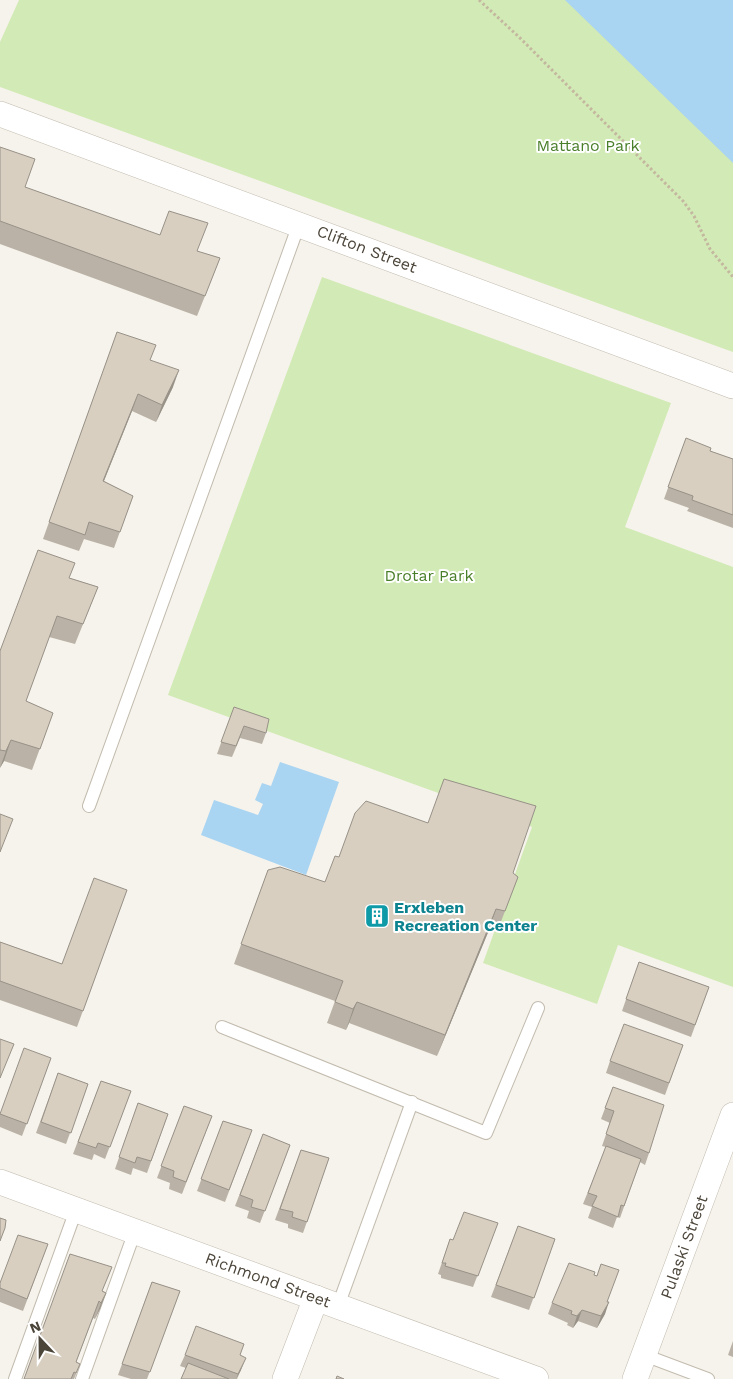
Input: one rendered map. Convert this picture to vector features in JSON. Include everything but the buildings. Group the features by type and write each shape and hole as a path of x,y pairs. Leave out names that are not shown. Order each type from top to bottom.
{"street":[{"name":"Clifton Street","path":"0,114 733,386"},
{"name":"Pulaski Street","path":"635,1379 733,1115"},
{"name":"Richmond Street","path":"0,1182 536,1379"},
{"path":"285,1379 316,1298"}],"lane":[{"path":"89,806 300,224"},
{"path":"222,1028 486,1132 538,1008"},
{"path":"338,1306 412,1102"},
{"path":"15,1379 76,1210"},
{"path":"82,1379 135,1231"},
{"path":"644,1355 708,1379"}],"path":[{"path":"478,0 519,37 683,201 694,216 710,249 733,277"}],"green space":[{"name":"Mattano Park","path":"19,0 733,0 733,352 0,87 0,42"},
{"name":"Drotar Park","path":"322,277 671,403 625,527 733,567 733,987 618,945 597,1004 483,963 532,827 168,695"}],"water":[{"path":"565,0 733,0 733,163"},
{"path":"280,762 339,782 306,875 201,835 214,800 258,815 263,804 255,800 262,783 271,786"}],"place":[{"name":"Erxleben Recreation Center","path":"377,916"}]}
